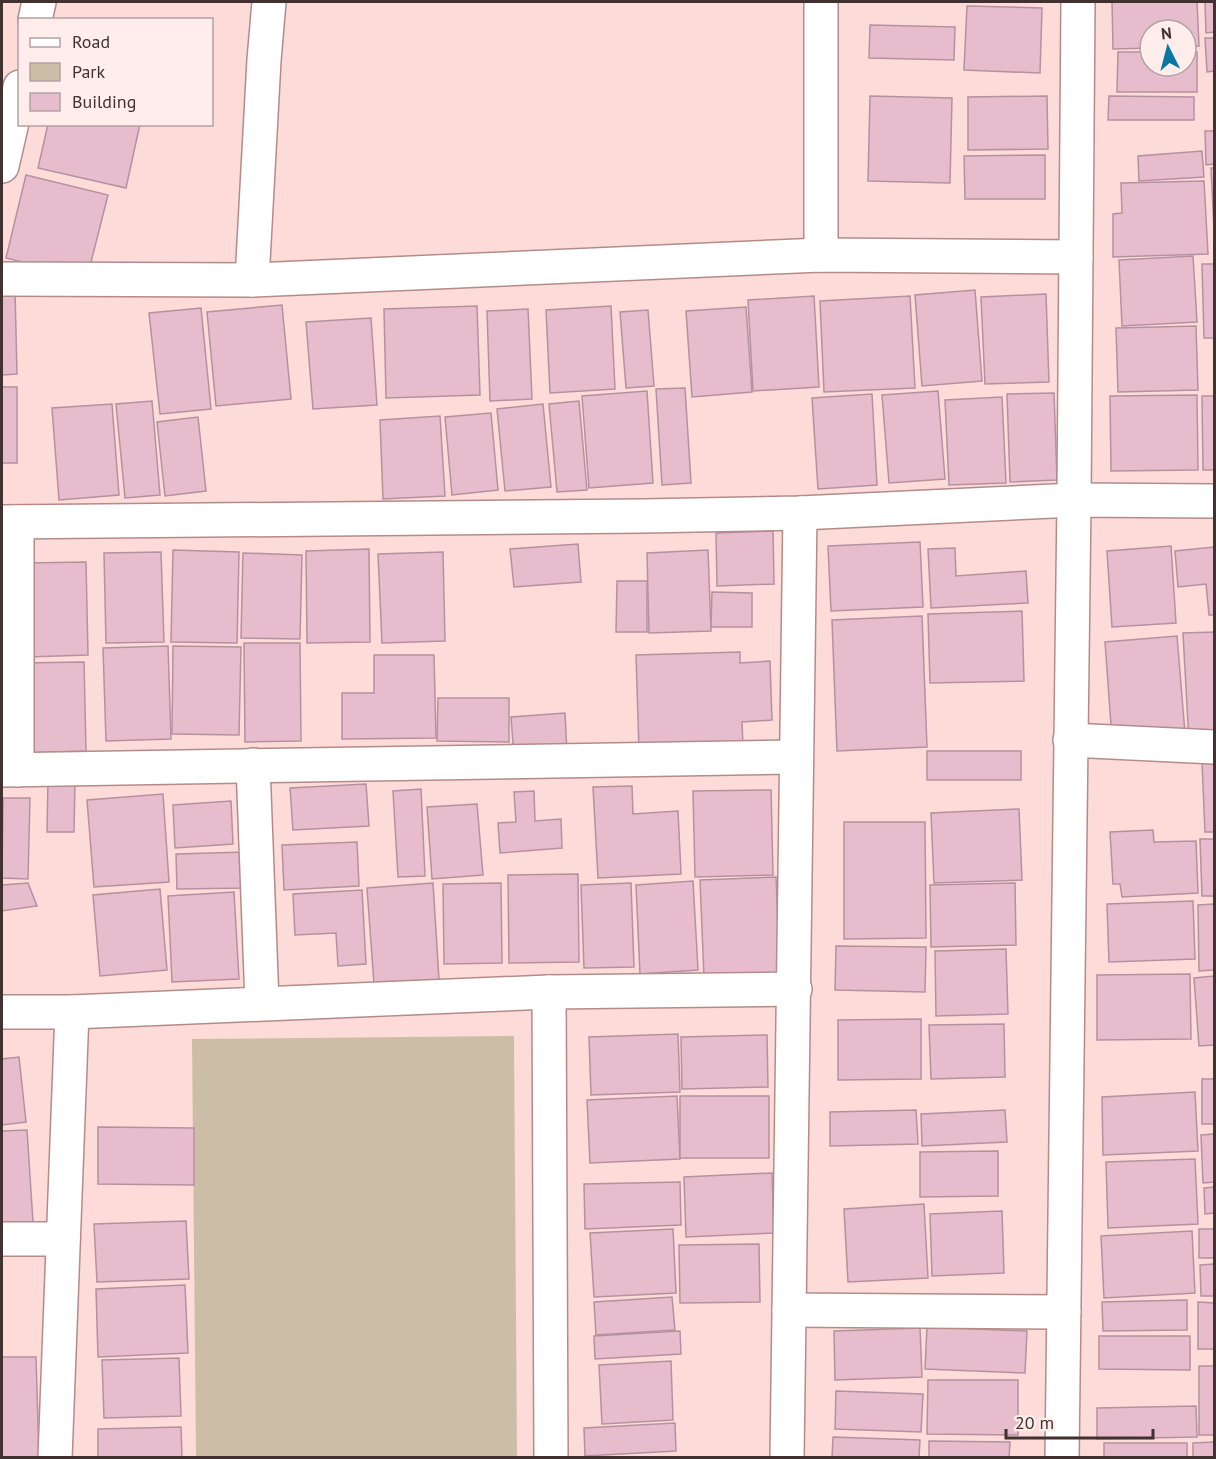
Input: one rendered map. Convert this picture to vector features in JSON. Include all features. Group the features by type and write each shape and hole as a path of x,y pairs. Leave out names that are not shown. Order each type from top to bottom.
{"street":[{"path":"35,18 39,2"},
{"path":"252,280 269,2"},
{"path":"821,2 821,255"},
{"path":"1062,1458 1078,2"},
{"path":"2,165 18,96"},
{"path":"2,279 252,280 821,255 1076,257"},
{"path":"795,757 9,770 9,522 643,516 800,513 1074,500 1215,501"},
{"path":"787,1458 800,513"},
{"path":"1070,740 1215,747"},
{"path":"253,765 262,1003"},
{"path":"2,1012 72,1012 549,992 795,989"},
{"path":"549,992 551,1458"},
{"path":"55,1458 72,1012"},
{"path":"2,1239 63,1239"},
{"path":"789,1310 1064,1312"}],"green space":[{"path":"514,1036 517,1457 196,1457 192,1039"}],"building":[{"path":"1112,2 1197,2 1198,18 1138,18 1138,48 1113,49"},
{"path":"1205,2 1214,2 1214,32 1206,33"},
{"path":"967,6 1042,8 1040,73 964,70"},
{"path":"870,25 955,27 954,60 869,58"},
{"path":"1205,38 1214,38 1214,71 1207,72"},
{"path":"1118,52 1138,52 1138,78 1197,78 1197,92 1117,92"},
{"path":"870,96 952,98 950,183 868,181"},
{"path":"1047,96 1048,149 968,150 968,97"},
{"path":"1109,96 1194,97 1194,120 1108,120"},
{"path":"48,126 140,126 126,188 38,168"},
{"path":"1205,131 1214,131 1214,164 1206,165"},
{"path":"1202,151 1204,177 1139,181 1138,156"},
{"path":"1045,155 1045,199 965,199 964,156"},
{"path":"1211,168 1214,168 1214,229"},
{"path":"26,175 108,195 87,278 6,258"},
{"path":"1204,181 1208,254 1113,257 1113,214 1122,213 1121,183"},
{"path":"1193,256 1197,322 1122,326 1119,260"},
{"path":"1202,264 1214,264 1214,338 1204,338"},
{"path":"2,290 15,290 17,374 2,375"},
{"path":"975,290 982,381 922,386 915,295"},
{"path":"1046,294 1049,382 985,384 981,297"},
{"path":"814,296 819,387 753,391 748,300"},
{"path":"910,296 915,388 824,392 820,301"},
{"path":"282,305 291,399 216,406 207,312"},
{"path":"477,306 480,395 386,398 384,309"},
{"path":"611,306 615,389 550,393 546,310"},
{"path":"746,307 752,392 692,397 686,311"},
{"path":"201,308 211,409 160,414 149,313"},
{"path":"528,309 532,399 490,401 487,311"},
{"path":"648,310 654,386 626,388 620,312"},
{"path":"371,318 377,405 313,409 306,322"},
{"path":"1196,326 1198,390 1118,392 1116,328"},
{"path":"2,387 17,387 17,463 2,463"},
{"path":"685,388 691,483 662,485 656,389"},
{"path":"647,391 653,483 589,488 582,396"},
{"path":"938,391 945,479 889,483 882,395"},
{"path":"1054,393 1057,480 1010,482 1007,394"},
{"path":"872,394 877,485 818,489 812,398"},
{"path":"1197,395 1198,470 1111,471 1110,396"},
{"path":"1202,396 1214,396 1214,470 1203,470"},
{"path":"1002,397 1006,483 949,485 945,400"},
{"path":"152,401 160,495 125,498 116,404"},
{"path":"579,401 587,490 557,492 549,404"},
{"path":"112,404 119,495 59,500 52,408"},
{"path":"543,404 551,487 505,491 497,409"},
{"path":"491,413 498,490 452,495 445,417"},
{"path":"440,416 445,496 383,499 380,420"},
{"path":"198,417 206,491 165,496 157,422"},
{"path":"773,531 774,584 717,586 716,533"},
{"path":"920,542 923,607 831,611 828,546"},
{"path":"578,544 581,582 514,587 510,549"},
{"path":"1171,546 1176,623 1112,627 1107,551"},
{"path":"1214,547 1214,615 1209,615 1206,584 1178,587 1175,551"},
{"path":"955,548 956,576 1026,571 1028,603 931,608 928,549"},
{"path":"369,549 370,642 307,643 306,551"},
{"path":"173,550 239,552 237,643 171,642"},
{"path":"708,550 711,631 649,633 647,553"},
{"path":"161,552 164,642 106,643 104,553"},
{"path":"443,552 445,641 382,643 378,554"},
{"path":"243,553 302,555 300,639 241,638"},
{"path":"86,562 88,655 27,657 25,563"},
{"path":"617,581 647,581 647,632 616,632"},
{"path":"712,592 752,593 752,627 711,627"},
{"path":"1022,611 1024,681 930,683 928,614"},
{"path":"922,616 927,747 837,751 832,620"},
{"path":"1214,632 1214,740 1189,742 1183,633"},
{"path":"1177,636 1185,733 1112,739 1105,642"},
{"path":"244,643 300,643 301,741 245,742"},
{"path":"168,646 171,739 106,741 103,648"},
{"path":"173,646 241,647 239,735 172,734"},
{"path":"740,652 740,663 770,661 772,720 742,722 743,746 639,750 636,655"},
{"path":"374,655 434,655 436,738 342,739 342,693 374,693"},
{"path":"84,662 86,751 24,753 22,663"},
{"path":"438,698 509,698 509,742 437,741"},
{"path":"565,713 567,753 514,757 511,717"},
{"path":"927,751 1021,751 1021,780 927,780"},
{"path":"1214,761 1214,832 1205,832 1202,762"},
{"path":"48,780 75,781 74,832 47,832"},
{"path":"366,784 369,826 293,830 290,788"},
{"path":"632,786 633,814 678,811 681,874 598,878 593,787"},
{"path":"421,789 425,876 398,877 393,791"},
{"path":"771,790 773,875 695,877 693,791"},
{"path":"534,791 535,821 561,819 562,848 500,853 498,823 516,822 514,792"},
{"path":"163,794 169,882 94,887 87,800"},
{"path":"3,798 30,798 28,879 2,878"},
{"path":"231,801 233,844 175,848 173,805"},
{"path":"477,804 483,875 432,879 427,807"},
{"path":"1019,809 1022,880 934,883 931,813"},
{"path":"844,822 925,822 926,938 844,939"},
{"path":"1153,830 1154,842 1196,841 1198,893 1122,897 1120,884 1113,884 1110,832"},
{"path":"1200,839 1214,839 1214,896 1202,896"},
{"path":"357,842 359,886 284,890 282,845"},
{"path":"246,852 247,888 177,889 176,854"},
{"path":"578,874 579,962 509,963 508,875"},
{"path":"776,877 780,974 704,977 700,880"},
{"path":"693,881 698,970 640,974 636,885"},
{"path":"28,883 37,906 2,911 2,885"},
{"path":"433,883 439,980 374,984 367,888"},
{"path":"501,883 502,963 444,964 443,884"},
{"path":"631,883 634,967 584,968 581,885"},
{"path":"1015,883 1016,945 931,947 930,885"},
{"path":"160,889 167,970 100,976 93,895"},
{"path":"362,890 366,964 338,966 336,933 295,935 293,894"},
{"path":"234,892 239,979 172,982 168,896"},
{"path":"1193,901 1195,959 1109,962 1107,904"},
{"path":"1214,904 1214,970 1199,971 1198,905"},
{"path":"836,946 926,947 925,992 835,990"},
{"path":"1006,949 1008,1014 936,1016 935,951"},
{"path":"1190,974 1191,1039 1097,1040 1097,975"},
{"path":"1214,976 1214,1045 1199,1046 1194,978"},
{"path":"921,1019 921,1079 838,1080 838,1020"},
{"path":"1004,1024 1005,1077 931,1079 929,1025"},
{"path":"678,1034 680,1092 591,1095 589,1037"},
{"path":"767,1035 768,1087 682,1089 681,1037"},
{"path":"19,1057 26,1122 2,1125 2,1059"},
{"path":"1202,1079 1214,1079 1214,1124 1202,1124"},
{"path":"1195,1092 1198,1151 1103,1155 1102,1097"},
{"path":"677,1096 680,1159 590,1163 587,1100"},
{"path":"680,1096 769,1096 769,1158 680,1158"},
{"path":"916,1110 918,1144 830,1146 830,1112"},
{"path":"1005,1110 1007,1142 922,1146 921,1114"},
{"path":"98,1127 194,1128 194,1185 98,1184"},
{"path":"27,1130 33,1222 2,1224 2,1131"},
{"path":"1214,1134 1214,1182 1203,1183 1201,1135"},
{"path":"998,1151 998,1196 920,1197 920,1152"},
{"path":"1195,1159 1198,1224 1108,1228 1106,1162"},
{"path":"772,1173 774,1233 686,1237 684,1177"},
{"path":"680,1182 681,1225 585,1229 584,1184"},
{"path":"1214,1187 1214,1213 1205,1214 1204,1188"},
{"path":"924,1204 928,1278 848,1282 844,1209"},
{"path":"1002,1211 1004,1273 932,1276 930,1214"},
{"path":"186,1221 189,1279 97,1282 94,1224"},
{"path":"673,1229 676,1293 594,1297 590,1233"},
{"path":"1199,1229 1214,1229 1214,1258 1199,1258"},
{"path":"1192,1231 1195,1293 1104,1298 1101,1236"},
{"path":"759,1244 760,1302 680,1303 679,1245"},
{"path":"1214,1264 1214,1296 1201,1296 1200,1265"},
{"path":"185,1285 188,1353 98,1357 96,1289"},
{"path":"672,1297 675,1330 596,1335 594,1302"},
{"path":"1187,1300 1187,1330 1103,1331 1102,1302"},
{"path":"1198,1302 1214,1303 1214,1349 1198,1349"},
{"path":"927,1327 1027,1331 1025,1373 925,1369"},
{"path":"920,1328 922,1377 835,1380 834,1331"},
{"path":"680,1331 681,1354 595,1359 594,1336"},
{"path":"1099,1336 1190,1336 1190,1370 1099,1369"},
{"path":"2,1357 36,1357 39,1458 2,1458"},
{"path":"179,1358 181,1416 104,1418 102,1360"},
{"path":"671,1361 673,1420 602,1424 599,1365"},
{"path":"1199,1366 1214,1366 1214,1435 1199,1435"},
{"path":"928,1380 1018,1380 1018,1435 927,1434"},
{"path":"836,1391 923,1394 921,1432 835,1429"},
{"path":"1196,1406 1197,1437 1097,1439 1097,1408"},
{"path":"675,1423 676,1451 585,1456 584,1428"},
{"path":"181,1427 182,1458 98,1458 98,1429"},
{"path":"833,1437 920,1440 919,1458 832,1458"},
{"path":"929,1441 1010,1442 1009,1458 929,1458"},
{"path":"1214,1442 1214,1458 1193,1458 1193,1443"},
{"path":"1104,1443 1187,1443 1187,1458 1104,1458"}]}
